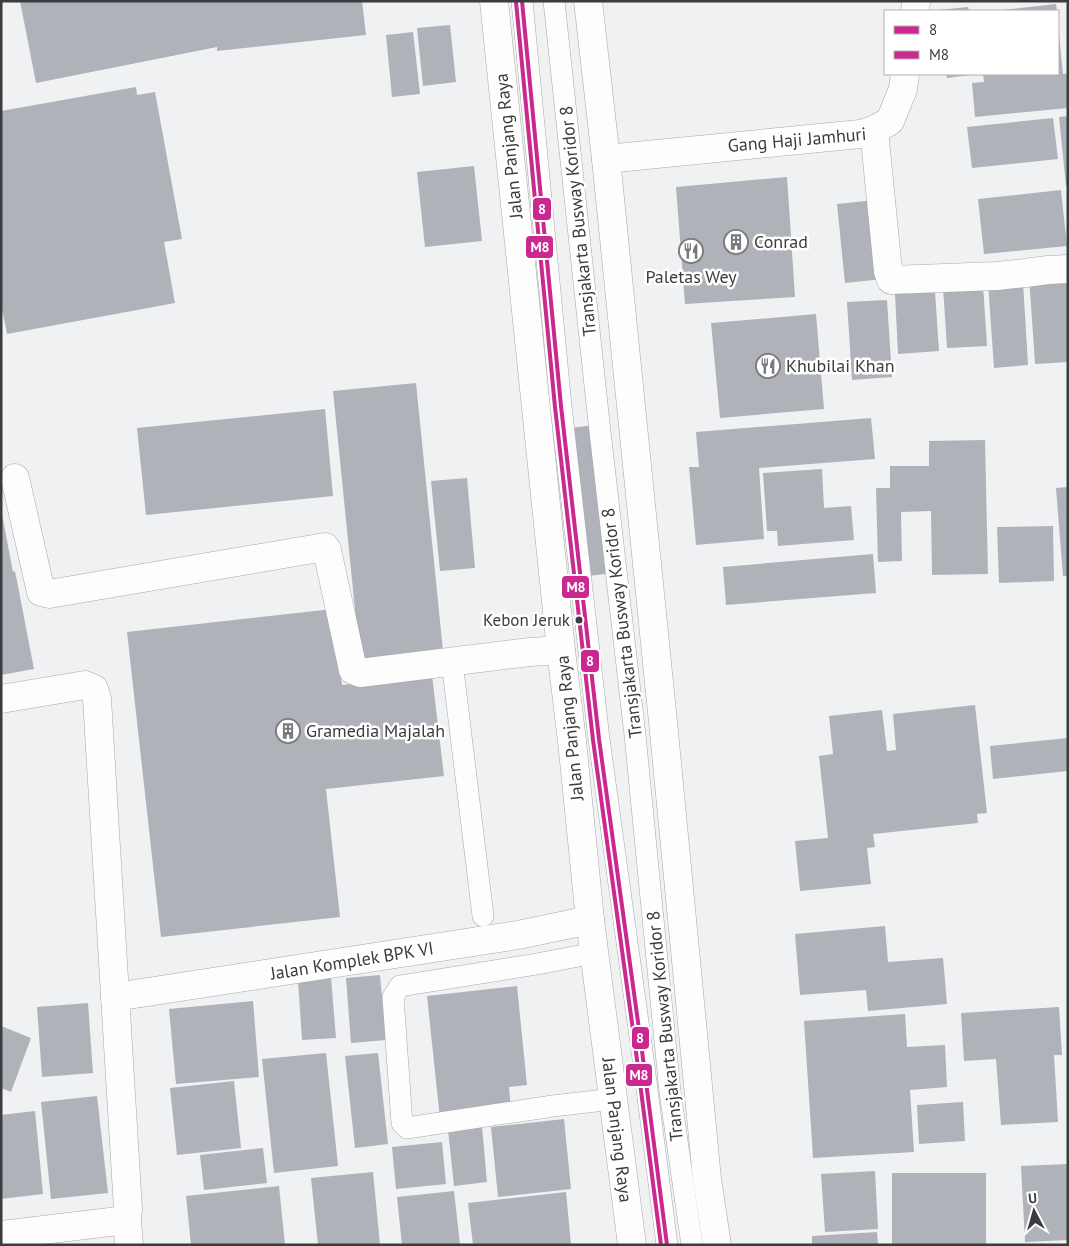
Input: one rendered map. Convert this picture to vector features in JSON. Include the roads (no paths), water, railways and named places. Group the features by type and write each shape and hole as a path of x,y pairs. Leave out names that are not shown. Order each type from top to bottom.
{"street":[{"name":"Jalan Panjang Raya","path":"494,1 590,920 632,1245"},
{"path":"588,1 606,159 664,732 707,1179 717,1245"},
{"path":"874,130 890,121 903,90 905,75"},
{"name":"Gang Haji Jamhuri","path":"606,159 860,134 874,130 888,271 891,280 997,276 1068,269"},
{"path":"15,478 41,592 49,594 325,547 353,670 360,673 530,652 561,650"},
{"path":"1,699 85,685 94,689 97,699 128,1209 128,1232 1,1234"},
{"name":"Jalan Komplek BPK VI","path":"114,997 518,935 590,920"}],"lane":[{"name":"Transjakarta Busway Koridor 8","path":"522,1 561,406 599,739 667,1245"},
{"name":"Transjakarta Busway Koridor 8","path":"554,1 599,423 634,726 670,1092 692,1245"},
{"path":"452,662 483,916"},
{"path":"594,953 400,986 393,997 402,1123 407,1128 613,1099"}],"place":[{"name":"Conrad","path":"736,242"},
{"name":"Paletas Wey","path":"691,251"},
{"name":"Khubilai Khan","path":"768,366"},
{"name":"Kebon Jeruk","path":"579,620"},
{"name":"Gramedia Majalah","path":"288,731"}]}
